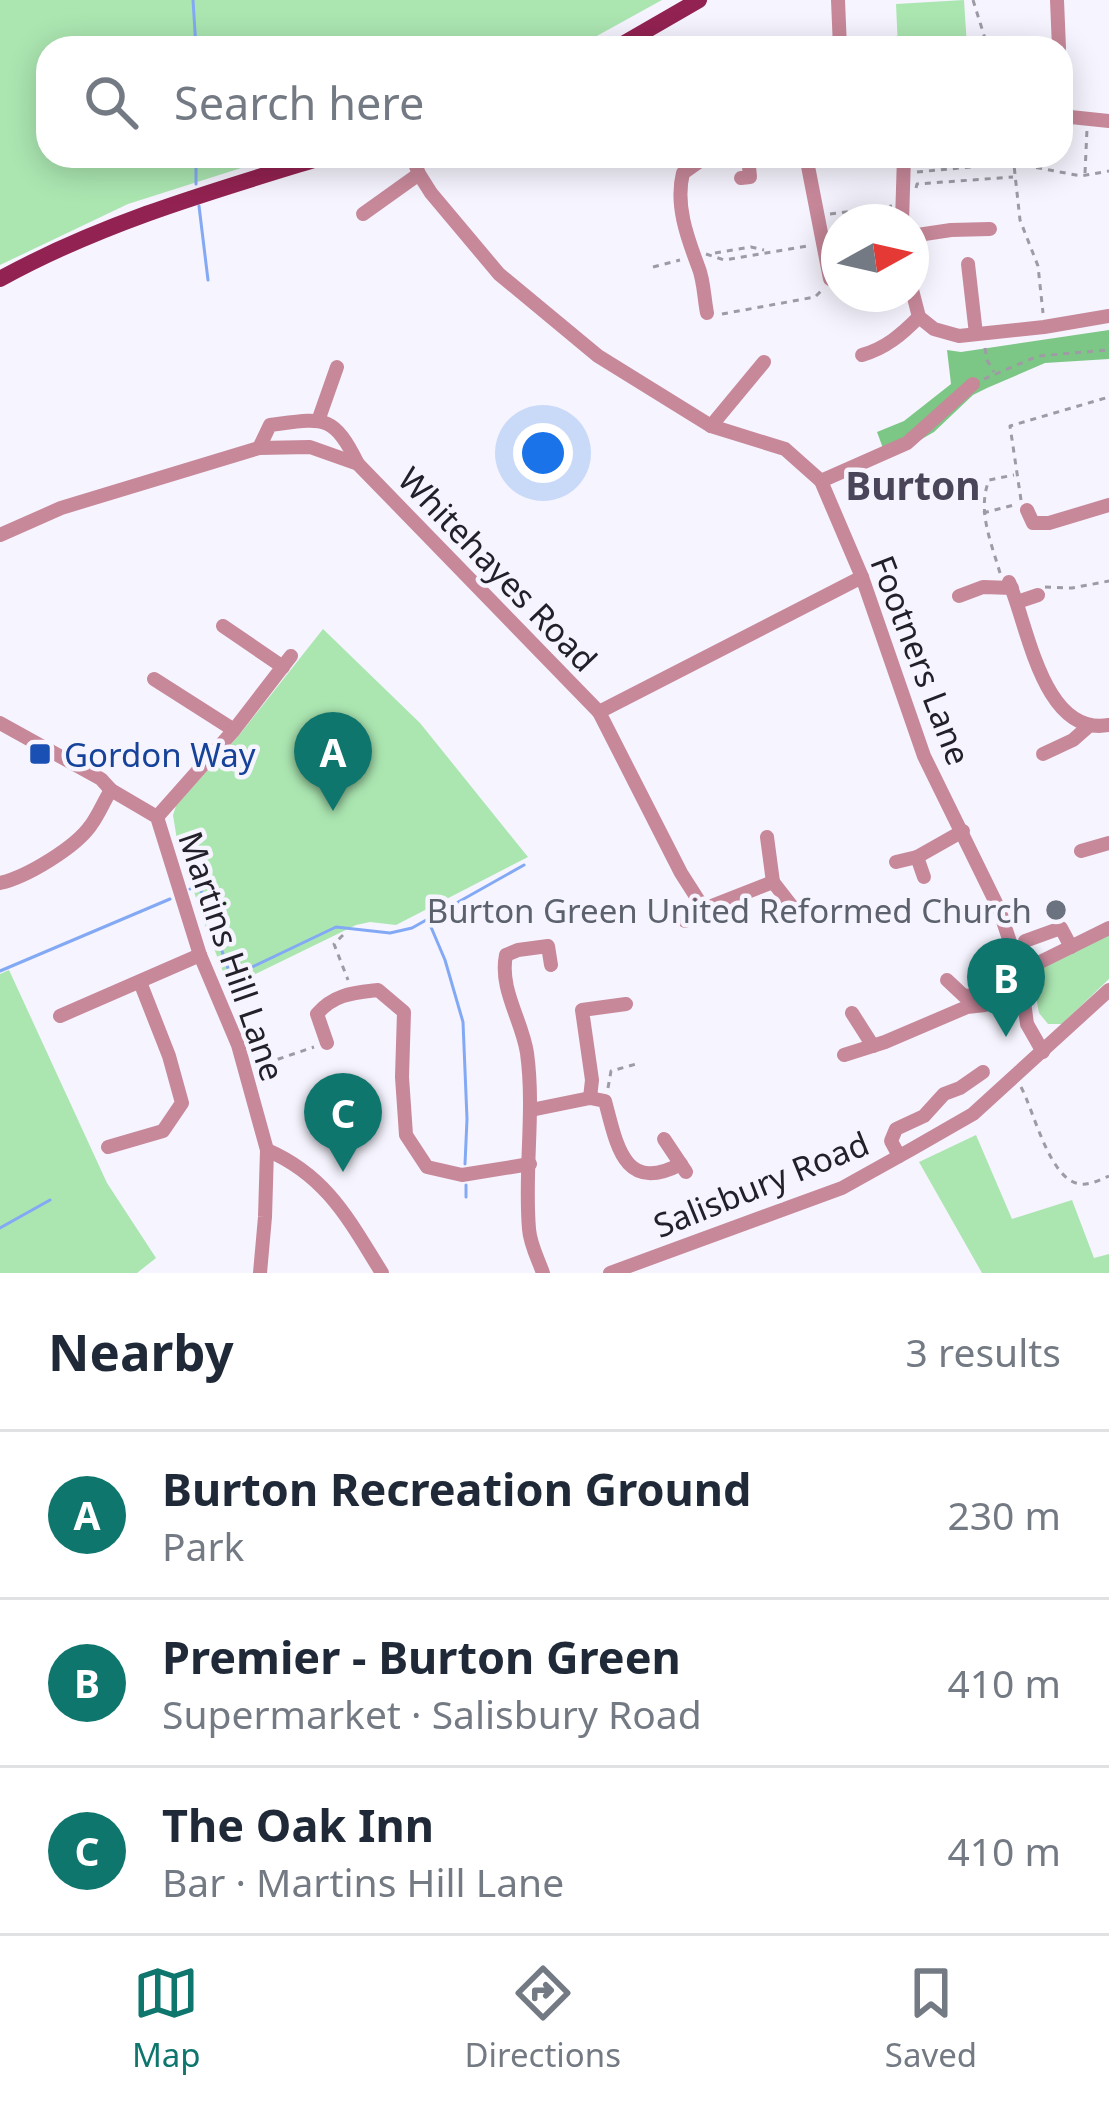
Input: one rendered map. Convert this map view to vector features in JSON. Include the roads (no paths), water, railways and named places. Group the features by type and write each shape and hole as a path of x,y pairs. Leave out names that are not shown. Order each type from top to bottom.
{"main road":[{"path":"637,36 699,0"},
{"path":"0,279 36,259 148,213 288,168"}],"street":[{"path":"1058,0 1059,36"},
{"path":"838,1 839,36"},
{"path":"1073,117 1109,121"},
{"path":"416,168 499,274 598,356 711,426 784,449 821,481 907,443 973,384"},
{"path":"690,168 683,173 680,199 700,255 707,313"},
{"path":"741,178 750,177 749,168"},
{"path":"808,168 821,239"},
{"path":"903,204 904,168"},
{"path":"363,214 419,175"},
{"path":"929,233 990,229"},
{"path":"968,263 980,334"},
{"path":"918,312 934,329 959,336 1109,316"},
{"path":"862,355 896,340 919,317"},
{"path":"711,426 764,362"},
{"path":"319,421 337,367"},
{"name":"Whitehayes Road","path":"259,448 270,425 314,419 343,433 358,464 599,712 704,909"},
{"name":"Whitehayes Road","path":"0,535 62,508 259,448 310,448 358,464"},
{"name":"Footners Lane","path":"821,481 862,577 924,756 999,909 1020,974"},
{"path":"1024,506 1033,523 1049,523 1109,505"},
{"name":"Whitehayes Road","path":"599,712 862,577"},
{"path":"959,596 983,587 1038,595"},
{"path":"1013,591 1047,689 1058,706 1090,725 1109,724"},
{"path":"157,817 287,661 223,626"},
{"path":"154,679 234,730"},
{"name":"Martins Hill Lane","path":"0,723 101,778 111,790 157,817 200,955 238,1045 267,1150 260,1273"},
{"path":"1043,754 1073,740 1090,725"},
{"path":"0,883 54,857 88,830 111,790"},
{"path":"896,862 917,857 963,831"},
{"path":"767,837 772,882 802,917"},
{"path":"1081,850 1109,843"},
{"path":"917,857 924,877"},
{"path":"686,921 772,882"},
{"path":"1025,941 1061,928 1071,947"},
{"path":"947,980 964,996 978,995 1109,928"},
{"path":"543,1273 529,1234 531,1109 524,1034 503,970 506,956 548,946 551,965"},
{"path":"60,1016 200,955"},
{"path":"844,1055 968,1007 985,1005 1020,974"},
{"path":"1020,974 1027,1024 1043,1052"},
{"path":"108,1147 163,1131 182,1102 170,1056 140,982"},
{"path":"327,1043 317,1014 328,1001 378,990 404,1012 406,1135 427,1167 463,1175 530,1164"},
{"name":"Salisbury Road","path":"610,1273 842,1188 899,1156 973,1114 1109,990"},
{"path":"626,1004 582,1010 592,1080 616,1143 632,1170 648,1175 684,1168 664,1139"},
{"path":"852,1013 873,1046"},
{"path":"899,1156 891,1142 896,1129 924,1116 944,1094 983,1072"},
{"path":"531,1109 598,1100"},
{"path":"267,1150 313,1168 382,1273"}],"waterway":[{"path":"193,0 195,36"},
{"path":"196,168 196,184"},
{"path":"199,206 208,280"},
{"path":"190,889 199,885 231,977 336,927 390,933 412,928 524,865"},
{"path":"0,971 170,899"},
{"path":"428,920 463,1022 465,1164"},
{"path":"466,1185 466,1197"},
{"path":"0,1228 50,1200"}],"place":[{"name":"Gordon Way","path":"40,754"},
{"name":"Burton Recreation Ground","path":"333,811"},
{"name":"Burton Green United Reformed Church","path":"1056,910"},
{"name":"Premier - Burton Green","path":"1006,1037"},
{"name":"The Oak Inn","path":"343,1172"}],"district":[{"name":"Burton","path":"913,484"}]}
